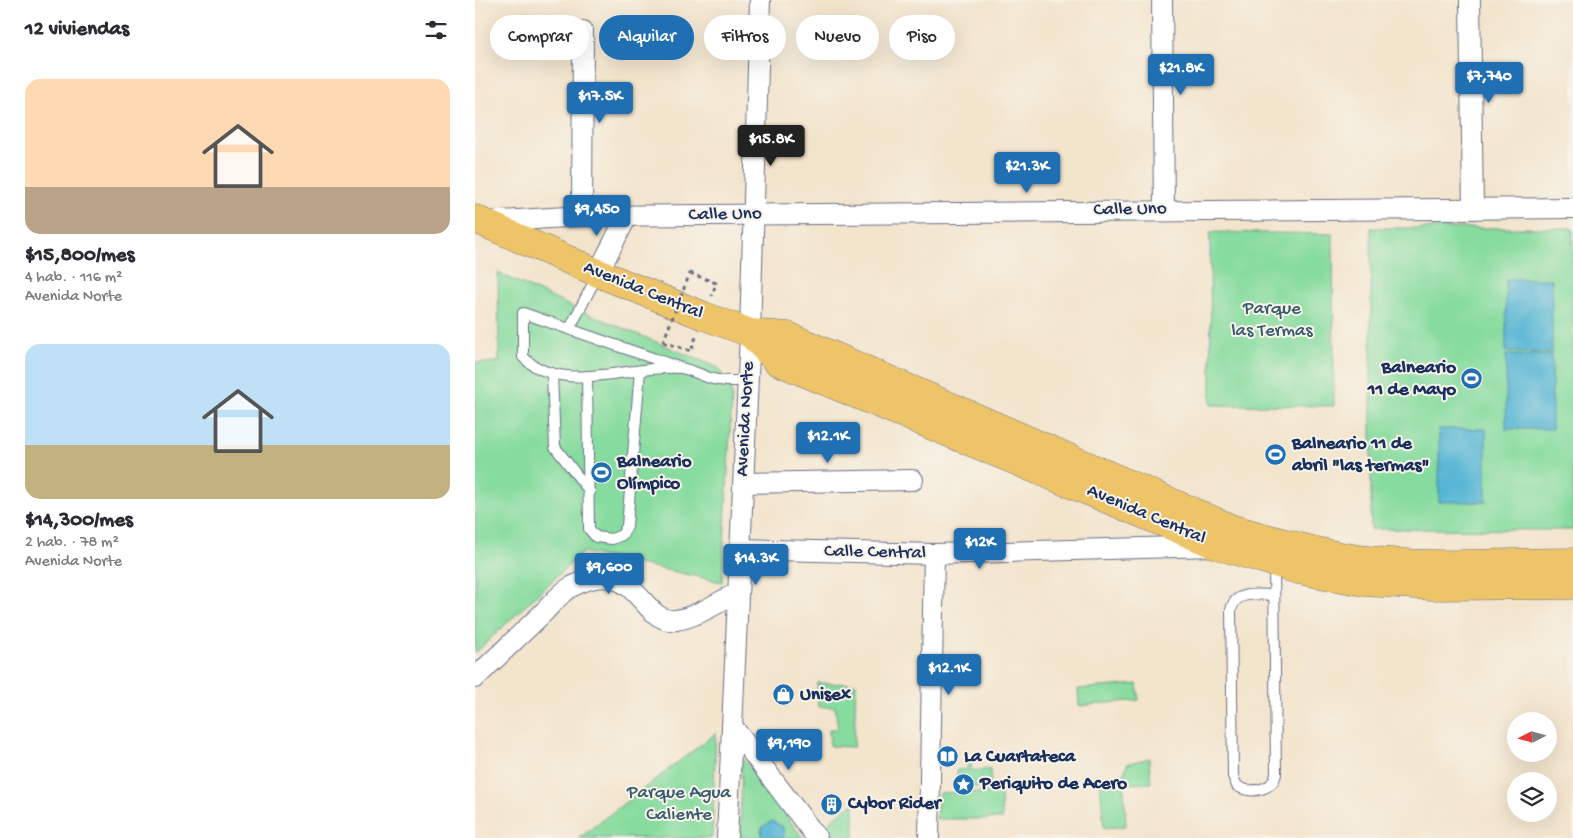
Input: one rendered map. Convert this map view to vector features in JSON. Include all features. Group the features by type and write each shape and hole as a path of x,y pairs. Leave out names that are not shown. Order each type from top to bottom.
{"main road":[{"name":"Avenida Central","path":"479,221 598,274 750,333 787,336 1233,529 1302,547 1366,560 1430,563 1573,562"},
{"name":"Avenida Central","path":"750,333 777,361 1219,546 1274,563 1298,570 1364,582 1432,586 1573,585"}],"street":[{"name":"Avenida Norte","path":"727,838 750,333 752,214 760,0"},
{"path":"1162,0 1164,210"},
{"path":"1470,0 1473,209"},
{"path":"582,216 583,60"},
{"name":"Calle Uno","path":"479,221 582,216 1573,208"},
{"path":"598,274 627,216"},
{"path":"743,483 913,480"},
{"name":"Calle Central","path":"740,549 934,554 1219,546"},
{"path":"929,838 934,554"},
{"path":"475,678 570,587 591,579 613,577 631,586 650,610 662,617 675,620 694,614 738,592"},
{"path":"732,726 817,838"}],"lane":[{"path":"570,328 598,274"},
{"path":"681,368 587,376 552,374 530,364 523,357 523,313 570,328 715,380 748,381"},
{"path":"587,376 590,492 588,523 592,534 602,538 617,538 622,535 627,526 640,371"},
{"path":"552,374 555,447 590,492"},
{"path":"1274,563 1276,774 1268,788 1248,790 1237,786 1233,776 1231,610 1235,599 1240,596 1274,595"}],"path":[{"path":"691,351 663,342 690,273 716,283"}],"green space":[{"name":"Balneario 11 de Mayo","path":"1371,228 1573,228 1573,530 1371,529"},
{"name":"Parque las Termas","path":"1210,232 1333,234 1334,406 1211,405"},
{"name":"Balneario Olímpico","path":"498,273 579,310 719,368 732,394 722,582 583,552 475,653 475,363 499,362"},
{"path":"817,683 856,684 854,747 830,746 829,729 838,729 835,707 818,707"},
{"path":"1137,684 1139,700 1079,706 1078,689"},
{"name":"Parque Agua Caliente","path":"716,733 712,838 579,838"},
{"path":"742,758 803,838 740,838"},
{"path":"968,758 971,758 972,771 990,769 991,786 958,788 957,770 968,769"},
{"path":"1149,758 1151,783 1124,784 1126,826 1104,828 1100,782 1123,779 1127,764"},
{"path":"1001,792 1002,819 936,819 939,793"},
{"path":"854,802 854,838 834,838 826,825"}],"water":[{"path":"1506,279 1552,279 1552,353 1506,352"},
{"path":"1506,355 1552,355 1552,429 1506,429"},
{"path":"1439,429 1486,429 1486,502 1439,502"},
{"path":"772,821 783,827 784,838 761,838 762,827"}],"place":[{"name":"Balneario 11 de Mayo","path":"1472,379"},
{"name":"Balneario 11 de abril \"las termas\"","path":"1276,455"},
{"name":"Balneario Olímpico","path":"601,473"},
{"name":"Unisex","path":"784,695"},
{"name":"La Cuartateca","path":"948,757"},
{"name":"Periquito de Acero","path":"964,784"},
{"name":"Cybor Rider","path":"832,804"}]}
